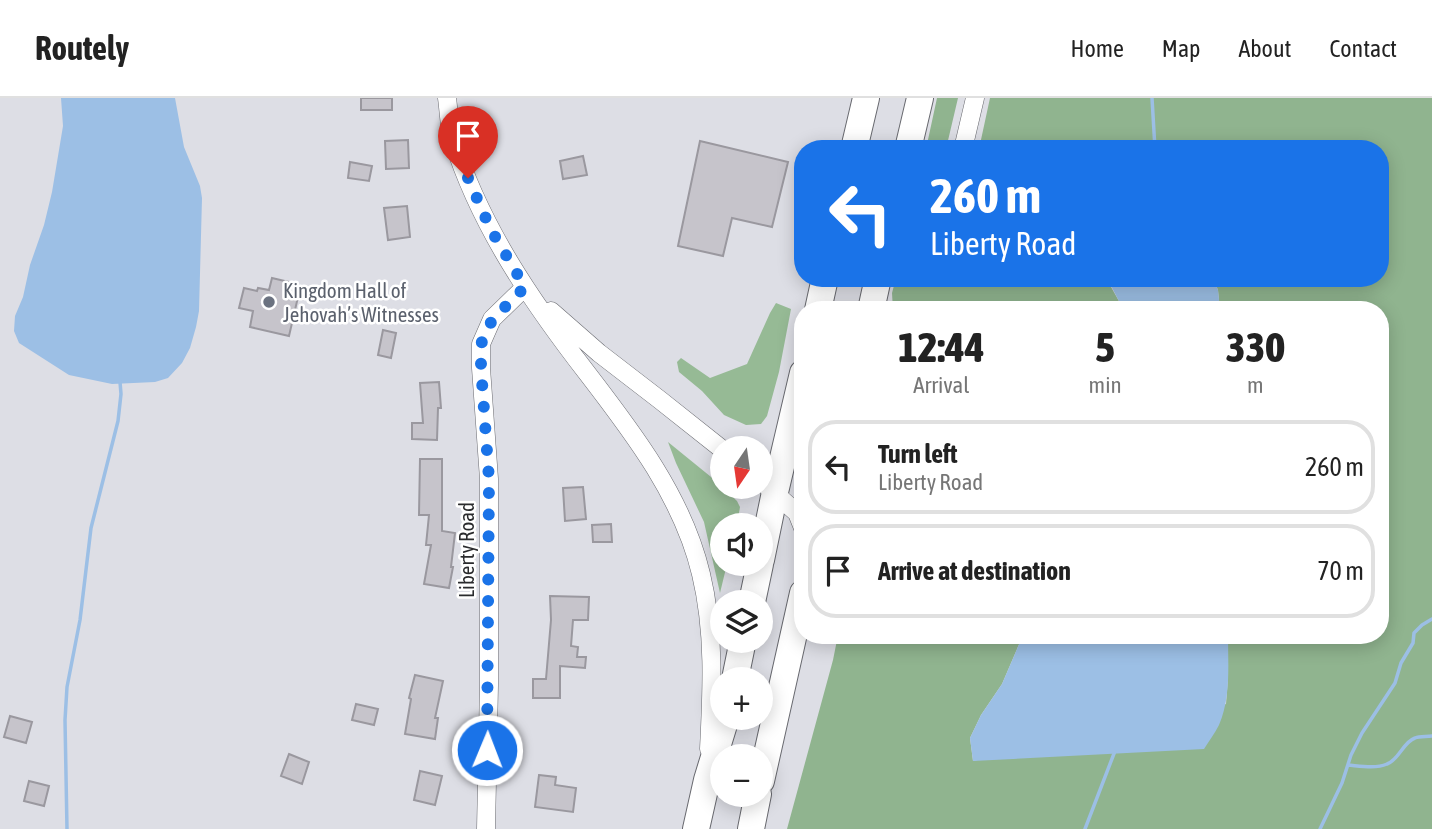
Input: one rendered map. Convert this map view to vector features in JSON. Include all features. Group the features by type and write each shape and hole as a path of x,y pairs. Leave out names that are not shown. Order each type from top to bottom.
{"highway":[{"path":"856,140 866,98"},
{"path":"910,140 920,98"},
{"path":"774,467 794,402"},
{"path":"769,744 794,631"},
{"path":"696,829 722,730"},
{"path":"751,829 755,807"}],"street":[{"path":"447,98 453,138 491,230 545,317 619,413 670,492 686,529 701,574 710,628 713,673 707,780"},
{"path":"965,140 975,98"},
{"path":"525,287 598,353 710,440"},
{"name":"Liberty Road","path":"486,829 489,479 481,344 492,320 525,287"},
{"path":"774,492 794,510"}],"green space":[{"path":"937,98 958,98 948,140 928,140"},
{"path":"990,98 1432,98 1432,829 787,829 836,644 1019,644 1002,684 981,715 970,738 973,761 1226,704 1228,644 1389,644 1389,301 1219,301 1217,287 1389,287 1389,140 981,140"},
{"path":"894,287 1111,287 1119,301 892,301"},
{"path":"776,303 791,309 779,372 767,416 761,424 746,425 724,415 702,391 679,372 677,362 681,358 710,378 747,364"},
{"path":"668,442 710,476 710,499 735,499 740,507 739,513 710,513 710,549 704,522"},
{"path":"716,576 724,576 721,590"}],"water":[{"path":"61,98 175,98 184,147 200,186 202,198 199,311 196,327 182,363 168,378 155,382 112,384 69,375 19,343 14,331 15,316 23,297 52,192 63,126"},
{"path":"1112,287 1217,287 1219,301 1119,301"},
{"path":"1019,644 1228,644 1227,692 1223,714 1204,749 973,761 970,738 981,715 1002,684"}],"building":[{"path":"361,98 392,98 392,110 361,110"},
{"path":"408,140 409,168 386,169 385,141"},
{"path":"700,141 788,162 772,227 732,218 723,256 678,246"},
{"path":"583,156 587,175 563,179 560,161"},
{"path":"350,162 372,166 369,181 348,178"},
{"path":"407,206 410,237 388,240 384,208"},
{"name":"Kingdom Hall of Jehovah’s Witnesses","path":"272,278 289,282 286,294 298,297 289,336 250,327 253,311 239,308 244,288 269,290"},
{"path":"383,330 396,333 391,358 378,355"},
{"path":"439,382 441,408 438,408 437,440 412,439 412,423 423,423 420,383"},
{"path":"420,459 442,459 442,531 455,533 449,588 424,584 431,545 426,545 429,515 419,515"},
{"path":"583,487 586,519 565,521 563,488"},
{"path":"611,524 612,542 593,542 592,525"},
{"path":"550,596 589,597 588,620 573,620 571,646 578,647 577,657 586,657 585,668 560,666 560,698 533,698 533,679 546,679 551,620"},
{"path":"415,675 443,681 435,718 438,718 435,739 405,734"},
{"path":"356,704 378,709 374,725 352,720"},
{"path":"10,716 32,722 26,743 4,737"},
{"path":"289,754 309,762 302,784 281,776"},
{"path":"420,771 442,776 435,805 414,800"},
{"path":"539,775 556,777 555,785 576,788 573,812 535,807"},
{"path":"29,781 49,786 44,806 24,801"}],"waterway":[{"path":"1152,98 1154,140"},
{"path":"67,829 67,687 80,620 91,528 118,421 120,382"},
{"path":"1320,829 1362,733 1395,683 1401,663 1413,643 1414,633 1432,619"},
{"path":"1348,765 1382,766 1395,759 1411,740 1432,736"},
{"path":"1085,829 1115,751"}],"place":[{"name":"Kingdom Hall of Jehovah’s Witnesses","path":"269,302"}],"route":[{"path":"468,178 491,230 525,287 492,320 481,344 489,479 487,750"}]}
